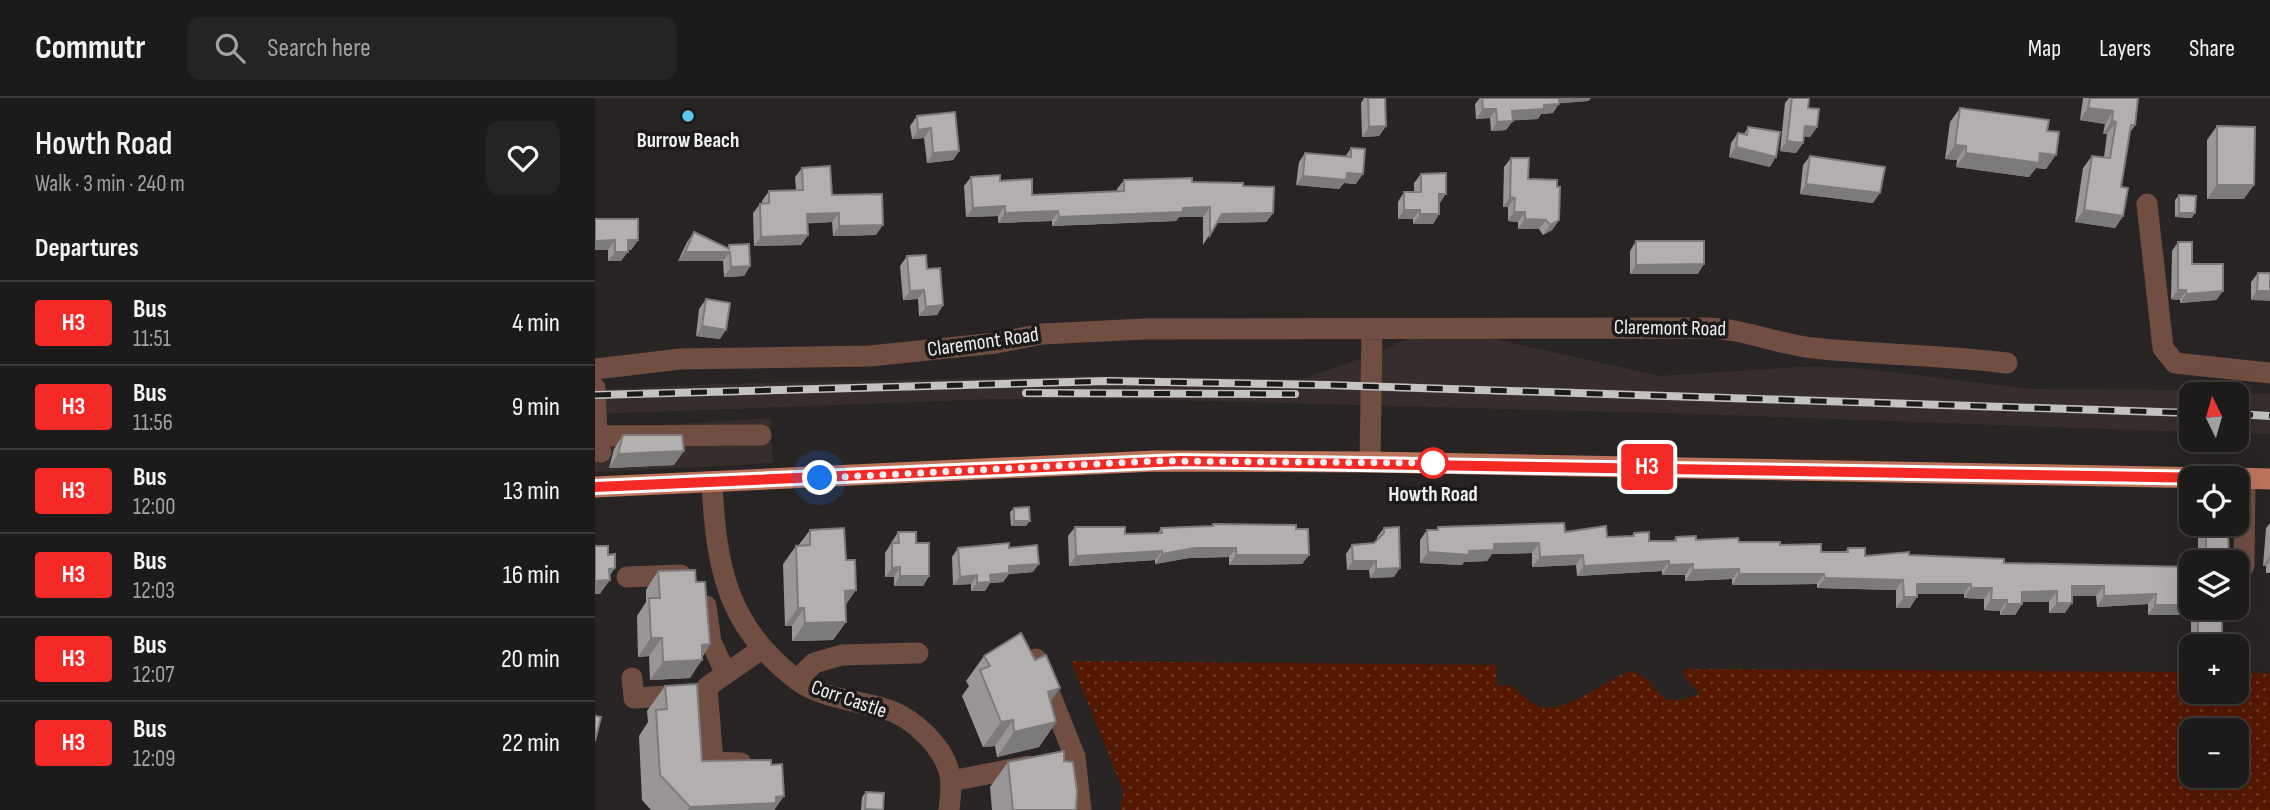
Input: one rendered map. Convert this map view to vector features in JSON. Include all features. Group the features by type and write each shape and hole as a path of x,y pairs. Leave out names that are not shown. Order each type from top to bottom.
{"main road":[{"path":"595,487 1155,461 1370,462 2179,477"},
{"path":"2249,478 2270,479"}],"street":[{"path":"2147,204 2163,348 2175,363 2270,373"},
{"name":"Claremont Road","path":"595,369 680,359 870,356 996,343 1055,333 1145,329 1372,341 1626,327 1737,329 1763,340 1812,348 2007,363"},
{"path":"1370,462 1372,341"},
{"path":"595,387 597,444 761,435"},
{"name":"Corr Castle","path":"712,482 714,531 723,581 754,640 797,680 820,694 886,709 923,731 940,754 951,781 949,810"},
{"path":"627,577 691,575 701,586 711,642 726,674"},
{"path":"632,678 634,698 685,695 706,687 763,648"},
{"name":"Corr Castle","path":"797,680 814,663 842,655 918,653"},
{"path":"1036,659 1075,757 1081,810"},
{"path":"706,687 713,762 764,764"},
{"path":"951,781 1075,757"}],"shaded area":[{"path":"1413,336 1480,336 1660,376 1801,367 1856,368 2031,389 2179,390 2179,432 1698,414 1133,399 995,399 595,414 595,390 719,384 1079,376 1302,379 1379,352"},
{"path":"2249,393 2270,394 2270,434 2249,433"},
{"path":"770,418 773,463 595,472 595,442 606,429"},
{"path":"1071,661 1496,665 1497,686 1509,685 1532,703 1547,708 1572,702 1632,671 1642,675 1664,698 1672,700 1700,694 1683,675 1685,669 2179,672 2179,704 2249,704 2249,673 2270,673 2270,810 1120,810 1124,792"}],"building":[{"path":"1368,98 1385,98 1386,126 1369,127"},
{"path":"1482,98 1559,98 1559,104 1544,105 1544,109 1512,111 1513,121 1497,122 1496,109 1483,109"},
{"path":"1792,98 1809,98 1808,108 1819,109 1817,127 1805,126 1803,143 1787,141"},
{"path":"2090,98 2138,98 2135,125 2131,125 2121,187 2128,188 2123,216 2084,210 2092,156 2110,158 2116,122 2112,121 2113,111 2088,108"},
{"path":"1960,108 2049,120 2047,131 2059,132 2056,155 2040,153 2039,163 1966,153 1966,146 1955,145"},
{"path":"955,112 959,151 933,153 931,128 918,130 917,116"},
{"path":"2217,126 2255,127 2254,185 2217,185"},
{"path":"1748,127 1780,132 1776,157 1736,147 1738,133 1747,135"},
{"path":"1351,148 1365,149 1363,174 1347,173 1346,180 1303,176 1305,153 1351,157"},
{"path":"1810,156 1885,167 1880,193 1806,184"},
{"path":"1511,158 1529,158 1528,179 1557,180 1557,187 1560,187 1559,220 1550,225 1546,220 1525,219 1525,212 1514,212 1515,198 1510,197"},
{"path":"830,166 832,195 882,194 883,225 839,226 839,213 807,214 808,235 761,237 760,204 769,203 769,191 803,190 802,168"},
{"path":"1446,173 1446,194 1439,194 1439,214 1420,214 1420,210 1404,210 1404,192 1421,192 1421,174"},
{"path":"1000,175 1000,181 1032,179 1032,195 1124,191 1124,180 1192,178 1192,182 1243,183 1243,186 1274,187 1273,213 1222,214 1210,235 1210,207 1183,208 1183,212 1059,217 1058,211 1005,213 1005,206 973,208 971,177"},
{"path":"2179,195 2196,196 2195,213 2179,213"},
{"path":"595,219 638,219 638,240 628,240 628,252 615,252 615,240 595,241"},
{"path":"694,232 729,249 729,245 749,244 750,266 731,267 730,252 685,252"},
{"path":"1636,241 1704,241 1704,264 1636,265"},
{"path":"2178,242 2192,242 2192,264 2223,264 2223,291 2186,294 2186,290 2178,290"},
{"path":"926,255 927,269 940,268 943,305 926,307 924,290 910,291 907,256"},
{"path":"2258,273 2270,273 2270,291 2257,291"},
{"path":"706,299 730,303 726,330 702,326"},
{"path":"623,435 682,435 684,451 618,454"},
{"path":"1029,507 1030,521 1014,521 1014,508"},
{"path":"1564,523 1565,532 1606,526 1607,537 1634,536 1634,533 1649,532 1649,541 1676,541 1676,537 1696,536 1696,540 1738,538 1739,542 1780,542 1780,545 1821,544 1821,552 1848,552 1848,548 1865,548 1865,556 1909,552 1909,555 2004,559 2004,563 2179,567 2179,605 2155,605 2156,594 2104,596 2104,586 2072,586 2072,603 2057,603 2057,591 2022,592 2022,604 2007,604 2007,600 1991,600 1992,588 1971,588 1971,584 1917,584 1917,597 1904,597 1903,580 1825,578 1824,574 1739,574 1739,569 1693,570 1693,564 1669,565 1669,561 1584,566 1583,555 1540,557 1539,543 1494,544 1494,550 1469,551 1469,555 1428,552 1427,530 1438,530 1438,527"},
{"path":"1213,524 1296,525 1296,529 1308,529 1309,555 1236,555 1236,548 1195,548 1162,554 1162,551 1076,556 1075,527 1125,527 1125,534 1162,533 1161,528"},
{"path":"1399,527 1400,568 1376,569 1376,561 1353,561 1352,545 1374,543 1384,533 1384,528"},
{"path":"844,528 846,560 855,560 856,590 845,591 846,622 805,623 804,608 798,608 796,546 810,545 810,530"},
{"path":"898,532 916,532 916,543 929,543 929,576 900,576 900,567 892,568 892,543 899,543"},
{"path":"2206,536 2228,536 2229,550 2206,550"},
{"path":"1009,543 1009,548 1037,545 1039,564 1009,566 1009,573 990,575 991,582 977,583 977,575 960,577 958,548"},
{"path":"595,546 608,546 608,555 615,554 615,568 609,569 610,580 595,581"},
{"path":"695,570 696,582 705,582 710,644 702,645 702,660 663,662 662,638 651,638 649,598 660,598 658,571"},
{"path":"2198,620 2222,620 2222,634 2198,634"},
{"path":"1021,633 1035,660 1046,655 1060,688 1048,692 1056,722 1014,732 1013,720 1001,722 980,670 990,666 984,656"},
{"path":"697,684 702,761 771,760 771,765 782,764 784,796 776,797 776,803 690,807 660,775 656,710 667,709 665,686"},
{"path":"595,716 601,717 595,741"},
{"path":"1064,751 1064,761 1073,762 1077,791 1076,810 1013,810 1008,762"},
{"path":"866,792 884,793 883,810 865,809"}],"railway":[{"path":"595,395 1108,381 1328,385 2179,413"},
{"path":"1026,393 1295,394"},
{"path":"2249,415 2270,416"}],"bus line":[{"name":"H3","path":"595,487 1155,461 1370,462 2179,477"}],"place":[{"name":"Burrow Beach","path":"688,116"},
{"name":"Howth Road","path":"1433,463"}],"route":[{"path":"820,478 1155,461 1433,463"}]}
